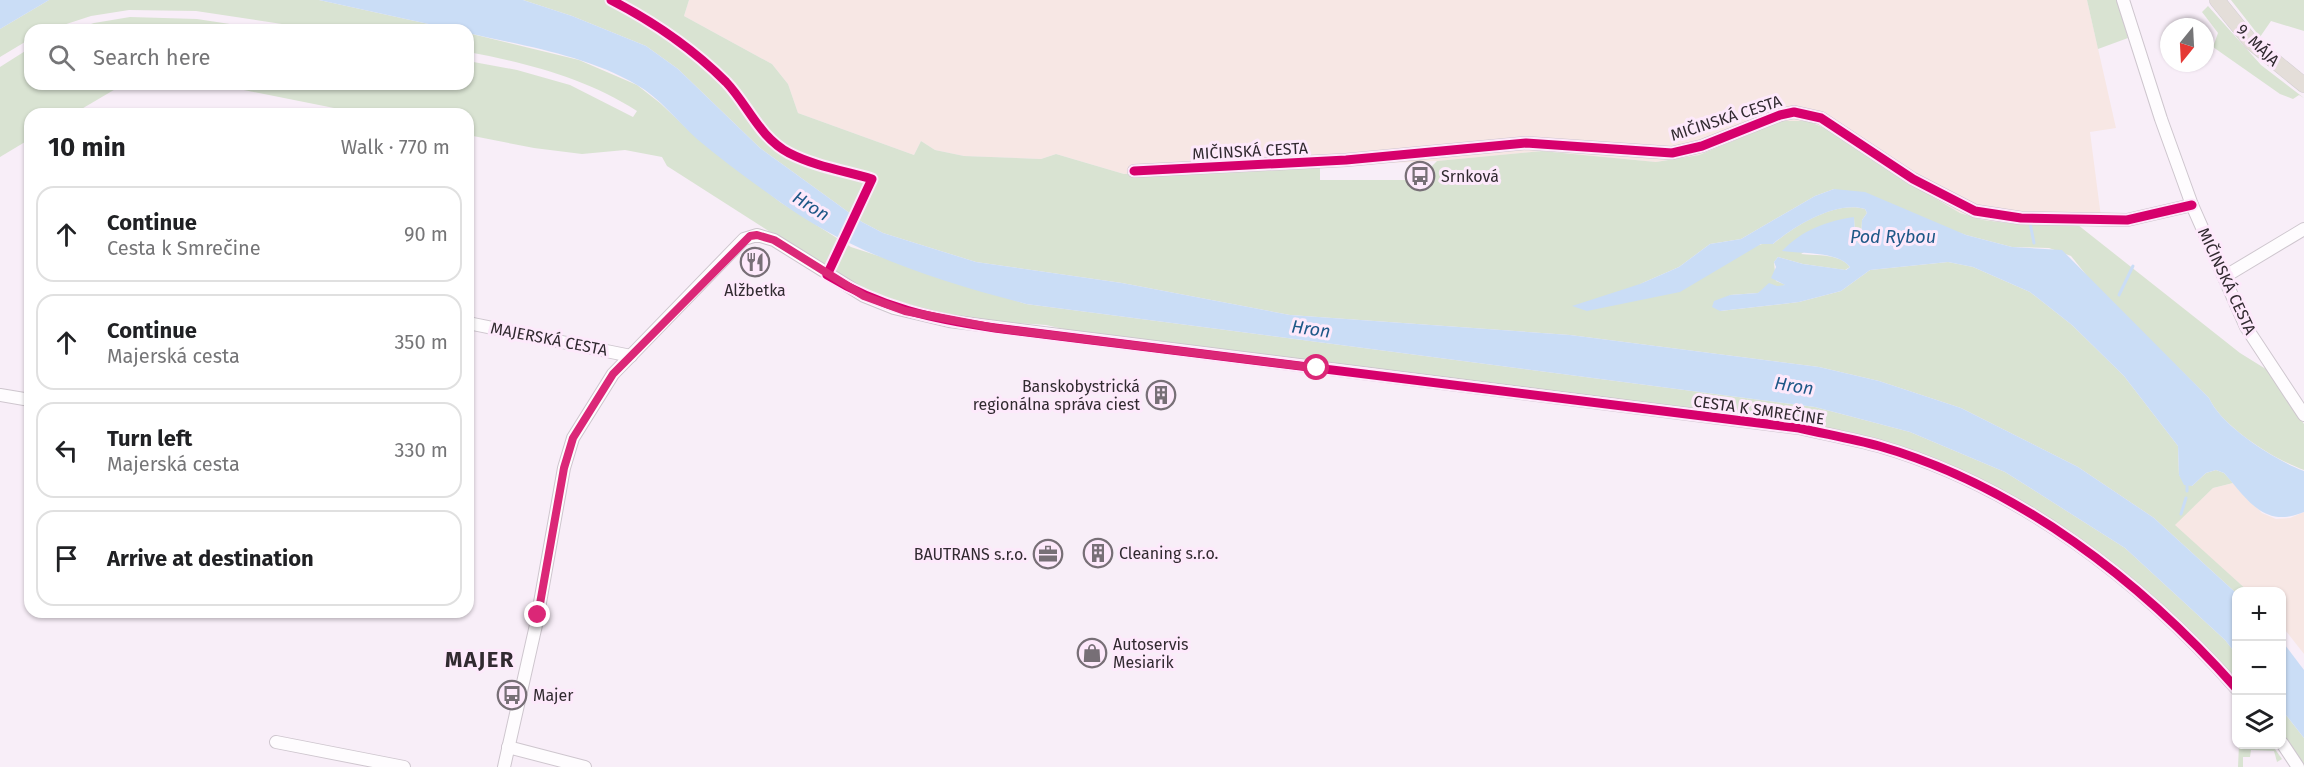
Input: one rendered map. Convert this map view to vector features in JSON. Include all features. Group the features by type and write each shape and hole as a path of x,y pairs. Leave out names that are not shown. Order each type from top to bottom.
{"main road":[{"name":"9. MÁJA","path":"2217,0 2251,42 2304,84"}],"street":[{"name":"MIČINSKÁ CESTA","path":"2123,0 2161,119 2192,205 2246,327 2302,406"},
{"name":"MIČINSKÁ CESTA","path":"1134,171 1346,160 1526,143 1671,153 1701,146 1780,115 1794,112 1821,118 1913,179 1962,207 1975,211 2021,218 2127,220 2149,217 2192,205"},
{"path":"2224,277 2304,229"},
{"name":"MAJERSKÁ CESTA","path":"504,767 536,626 567,454 573,438 608,380 744,239 757,235 774,240 864,296 905,311 995,328 1200,353"},
{"name":"MAJERSKÁ CESTA","path":"474,324 631,356"},
{"name":"CESTA K SMREČINE","path":"1200,353 1799,428 1878,446 1951,473 1992,493 2086,550 2187,635 2232,684"},
{"path":"0,395 24,399"},
{"path":"276,742 404,767"},
{"path":"508,747 585,767"},
{"path":"2286,749 2298,767"}],"shaded area":[{"path":"689,0 2087,0 2116,128 2090,132 2102,225 2016,224 1983,220 1960,213 1894,174 1836,133 1808,121 1769,125 1699,155 1656,162 1542,151 1437,161 1124,174 1056,154 1041,159 964,156 935,150 921,141 914,155 798,113 788,84 772,64 684,16"},
{"path":"2233,483 2262,513 2276,519 2290,518 2304,512 2304,654 2286,631 2286,587 2244,587 2174,525 2213,488"}],"green space":[{"path":"49,0 319,0 429,24 282,24 196,11 129,10 91,16 66,24 24,24 24,43 0,57 0,29"},
{"path":"523,0 689,0 684,16 772,64 788,84 798,113 914,155 921,141 935,150 964,156 1041,159 1056,154 1124,174 1320,166 1320,180 1418,180 1437,161 1542,151 1656,162 1699,155 1782,121 1808,121 1836,133 1894,174 1960,213 1983,220 2016,224 2078,225 2240,353 2269,371 2304,424 2304,470 2279,459 2250,441 2225,420 2209,398 2096,287 2071,256 2049,248 2012,247 1966,235 1834,189 1815,196 1741,239 1710,244 1679,267 1640,284 1573,306 1762,244 1773,244 1792,230 1829,211 1854,207 1865,209 1867,213 1862,220 1861,243 1858,243 1855,235 1854,218 1801,254 1834,257 1850,267 1845,270 1803,264 1778,257 1774,262 1776,281 1786,285 1758,293 1730,295 1720,311 1799,302 1841,291 1870,270 1948,262 1973,267 2030,292 2072,325 2124,376 2178,446 2179,475 2192,486 2206,473 2216,470 2224,473 2233,483 2213,488 2175,525 2244,587 2232,587 2232,589 2154,518 2078,467 1961,408 1879,381 1819,367 1570,335 1290,315 1122,283 976,262 883,233 862,222 760,148 678,69 646,46 572,16"},
{"path":"2087,0 2117,0 2128,38 2098,49"},
{"path":"2231,0 2304,0 2304,31 2271,21 2260,37"},
{"path":"2208,6 2261,65 2304,98 2299,95 2293,99 2280,94 2214,48 2218,33 2214,28 2214,18 2207,18 2202,12"},
{"path":"130,17 197,19 230,24 91,24"},
{"path":"474,34 579,60 637,85 697,138 780,202 851,247 1026,304 1815,407 1910,432 2005,472 2125,548 2225,640 2232,649 2232,676 2187,628 2133,580 2046,516 1999,489 1949,467 1880,442 1094,336 1046,325 968,320 900,304 856,287 667,166 662,157 625,150 582,154 534,148 474,136 474,108 334,108 244,90 474,90 474,62 517,70 570,85 633,117 637,111 597,89 534,67 474,53"},
{"path":"24,52 24,90 114,90 83,108 24,108 24,143 0,157 0,67"},
{"path":"2286,715 2304,738 2304,767 2286,741"},
{"path":"2239,749 2275,749 2282,759 2277,762 2274,751 2251,750 2250,757 2243,757 2243,767 2238,767"}],"water":[{"path":"0,0 49,0 0,29"},
{"name":"Hron","path":"319,0 523,0 572,16 646,46 678,69 760,148 862,222 883,233 976,262 1122,283 1290,315 1570,335 1819,367 1879,381 1961,408 2078,467 2154,518 2232,589 2232,649 2125,548 2005,472 1910,432 1815,407 1026,304 961,286 867,252 808,221 717,155 697,139 661,103 637,85 576,59 474,34 474,24 429,24"},
{"name":"Pod Rybou","path":"1834,189 1865,192 1966,235 2012,247 2062,250 2209,398 2225,420 2237,431 2265,451 2304,471 2304,512 2278,517 2267,514 2249,502 2224,473 2216,470 2206,473 2192,486 2184,485 2179,475 2178,446 2124,376 2072,325 2030,292 1973,267 1948,262 1870,270 1841,291 1799,302 1720,311 1712,307 1714,301 1730,295 1758,293 1769,283 1777,286 1785,285 1771,278 1776,267 1774,262 1778,257 1803,264 1846,270 1850,267 1837,258 1782,251 1806,232 1834,221 1854,217 1855,235 1858,243 1861,243 1862,220 1867,213 1865,209 1842,208 1816,216 1773,244 1761,244 1680,292 1587,311 1572,306 1640,284 1679,267 1710,244 1741,239 1815,196"},
{"path":"2286,646 2304,670 2304,738 2286,715"}],"waterway":[{"path":"2030,223 2034,243"},
{"path":"2119,295 2133,266"},
{"path":"2187,486 2187,491"},
{"path":"2181,514 2186,498"}],"cycle path":[{"path":"611,0 672,36 700,58 734,91 762,130 789,153 830,168 872,179 827,275 867,296 908,311 995,328 1799,428 1879,446 1930,463 1980,486 2028,512 2074,542 2160,611 2232,684"},
{"path":"1134,171 1346,160 1526,143 1672,153 1702,146 1780,115 1794,112 1821,118 1913,179 1975,211 2021,218 2127,220 2192,205"}],"place":[{"name":"Srnková","path":"1420,176"},
{"name":"Alžbetka","path":"755,262"},
{"name":"Banskobystrická regionálna správa ciest","path":"1161,395"},
{"name":"Cleaning s.r.o.","path":"1098,553"},
{"name":"BAUTRANS s.r.o.","path":"1048,554"},
{"name":"Autoservis Mesiarik","path":"1092,653"},
{"name":"Majer","path":"512,695"}],"district":[{"name":"MAJER","path":"480,659"}],"route":[{"path":"538,615 564,468 573,438 600,391 613,374 744,239 750,236 757,235 774,240 864,296 905,311 995,328 1317,368"}]}
